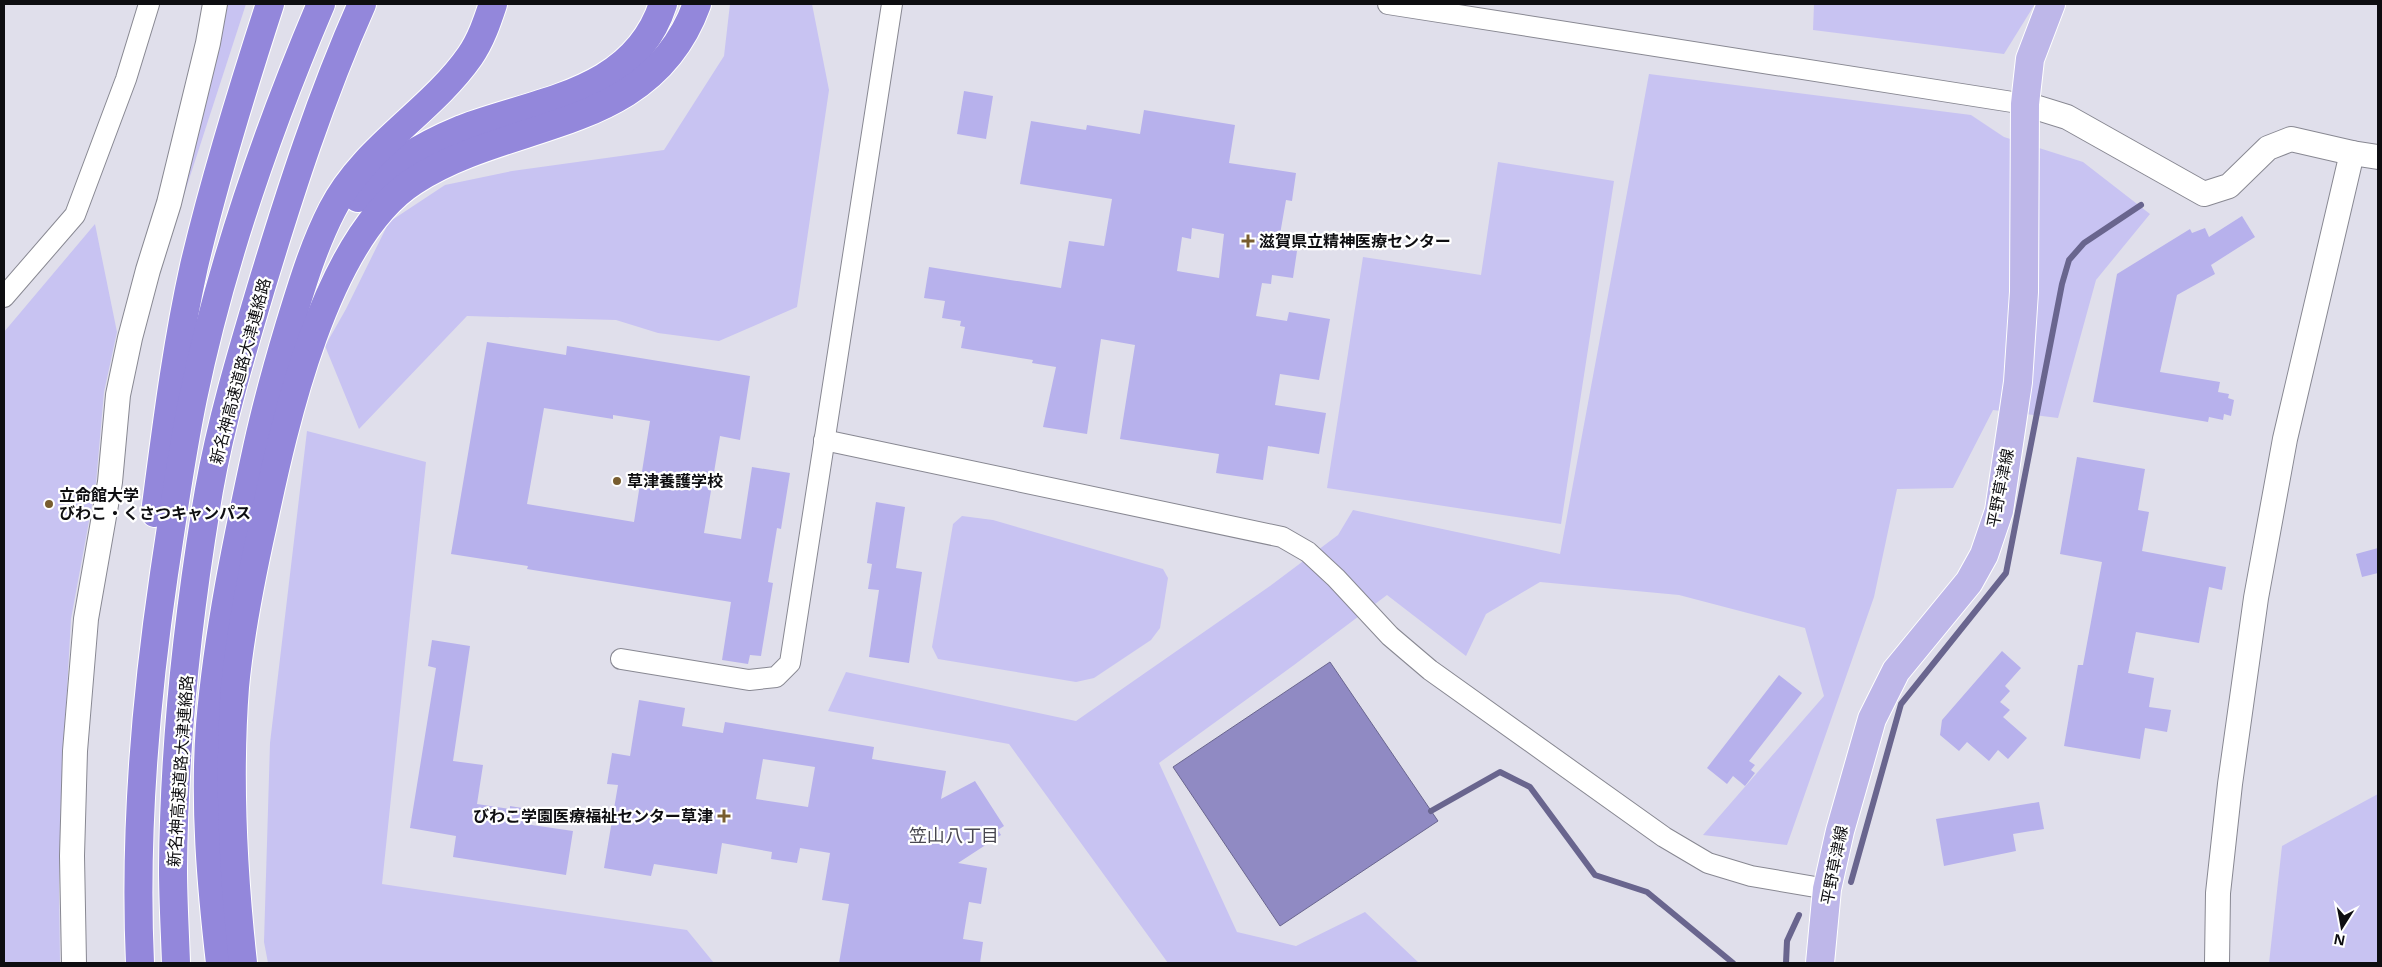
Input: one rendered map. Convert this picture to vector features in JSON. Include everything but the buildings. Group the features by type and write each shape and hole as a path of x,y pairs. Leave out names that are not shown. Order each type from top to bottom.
{"highway":[{"path":"148,692 154,522 174,371 194,267 215,181 270,4"},
{"name":"新名神高速道路大津連絡路","path":"140,963 138,870 143,742 173,511 193,398 222,283 250,190 292,72 322,4"},
{"name":"新名神高速道路大津連絡路","path":"176,963 173,870 179,743 197,568 210,487 246,337 274,243 323,99 362,4"},
{"path":"323,99 374,4"},
{"path":"220,963 211,887 209,809 210,728 218,649 234,550 266,403 299,292 318,240 333,208 351,181 375,154 454,77 472,54 485,28 493,4"},
{"path":"299,292 321,248 341,218 363,192 386,171 411,154 463,129 549,103 583,89 614,71 640,48 657,22 663,4"},
{"path":"242,963 237,915 232,784 235,686 247,596 278,455 320,319 340,272 362,235 385,204 414,181 453,160 485,147 569,120 610,103 643,83 669,57 690,23 697,4"}],"main road":[{"name":"平野草津線","path":"1820,963 1827,889 1840,831 1872,719 1896,671 1969,582 1984,555 1998,511 2018,382 2024,292 2025,104 2030,59 2051,4"}],"street":[{"path":"4,297 75,215 126,79 149,4"},
{"path":"74,963 72,856 75,751 86,619 110,482 118,395 148,270 169,203 208,43 215,4"},
{"path":"621,659 749,680 776,677 790,663 892,4"},
{"path":"1388,4 2025,104 2067,117 2204,194 2229,186 2268,148 2291,139 2378,157"},
{"path":"2217,963 2218,893 2229,793 2256,598 2284,440 2352,153"},
{"path":"824,440 1282,537 1308,552 1390,636 1430,670 1664,837 1708,863 1751,876 1827,889"}],"shaded area":[{"path":"228,4 246,4 182,201 181,197"},
{"path":"730,4 812,4 829,90 797,307 719,341 658,333 616,320 467,316 359,429 325,346 346,309 389,222 445,185 512,171 664,150 724,56"},
{"path":"1814,4 2035,4 2004,54 1813,30"},
{"path":"1649,74 1971,115 2004,137 2083,162 2150,214 2096,280 2058,418 1993,410 1953,488 1897,489 1874,597 1787,845 1703,835 1824,696 1805,628 1679,595 1540,582 1486,614 1466,656 1387,595 1159,763 1237,932 1296,946 1365,912 1419,963 1168,963 1009,744 828,711 846,672 1076,721 1270,586 1338,535 1353,510 1560,554"},
{"path":"1498,162 1614,181 1561,524 1327,488 1363,257 1481,275"},
{"name":"立命館大学 びわこ・くさつキャンパス","path":"95,224 117,332 104,392 96,483 71,619 61,797 60,963 4,963 4,332"},
{"path":"307,431 426,462 382,884 687,930 714,963 268,963 264,942 270,743"},
{"path":"962,516 993,520 1163,569 1168,578 1160,628 1151,640 1094,678 1076,682 938,659 932,647 953,524"},
{"path":"1330,662 1438,821 1280,926 1173,767"},
{"path":"2378,794 2378,963 2269,963 2282,846"}],"waterway":[{"path":"1851,882 1901,704 2006,573 2062,284 2069,260 2084,243 2141,205"},
{"path":"1431,811 1500,772 1530,787 1595,875 1647,892 1733,963"},
{"path":"1786,963 1787,941 1799,915"}],"place":[{"name":"滋賀県立精神医療センター","path":"1248,241"},
{"name":"草津養護学校","path":"617,481"},
{"name":"立命館大学 びわこ・くさつキャンパス","path":"49,504"},
{"name":"びわこ学園医療福祉センター草津","path":"724,816"}],"district":[{"name":"笠山八丁目","path":"954,836"}]}
